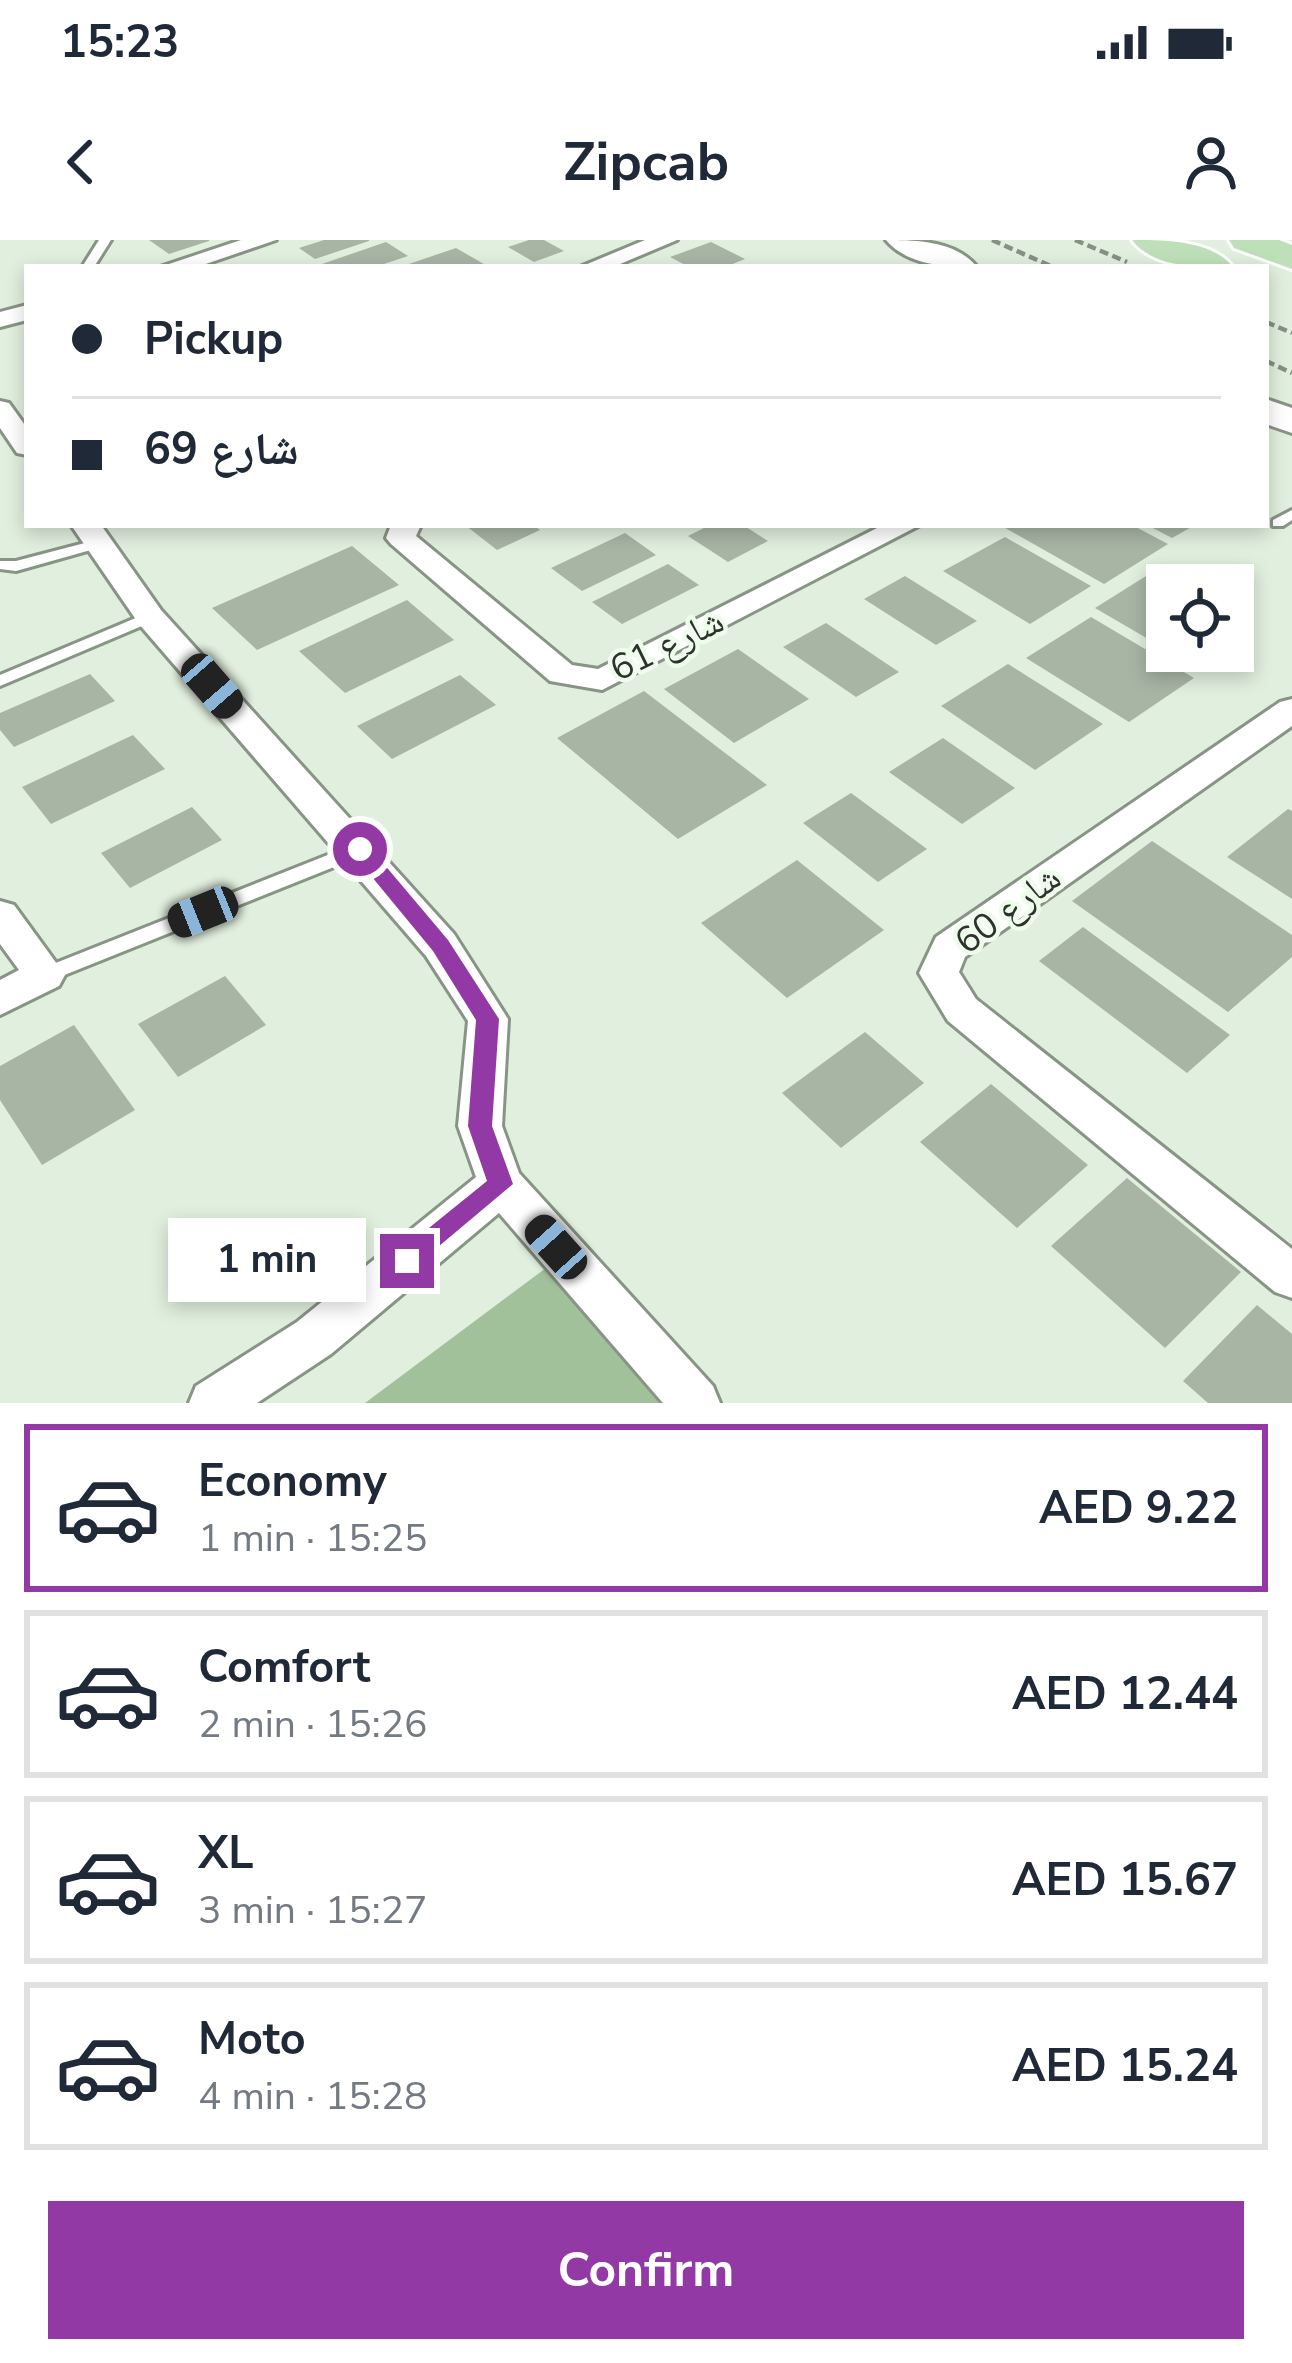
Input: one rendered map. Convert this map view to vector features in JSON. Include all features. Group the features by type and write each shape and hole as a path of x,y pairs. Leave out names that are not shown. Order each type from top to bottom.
{"main road":[{"path":"1150,240 1207,264"},
{"path":"1247,240 1292,258"}],"street":[{"path":"197,264 230,260 265,240"},
{"path":"902,240 954,264"},
{"path":"599,264 649,242"},
{"path":"0,410 24,443"},
{"name":"شارع 61","path":"405,528 401,538 562,674 602,680 899,528"},
{"path":"93,534 151,617 440,945 488,1019 480,1126 501,1184 695,1403"},
{"name":"شارع 60","path":"1292,710 950,948 939,973 962,1010 1292,1277"},
{"path":"0,915 45,975 0,999"},
{"path":"214,1403 314,1338 501,1184"}],"lane":[{"path":"0,566 16,566 93,534"},
{"path":"0,681 151,617"},
{"path":"45,975 360,849"}],"path":[{"path":"992,240 1046,264"},
{"path":"1075,240 1131,264"}],"green space":[{"path":"546,1268 663,1403 365,1403"}],"building":[{"path":"149,240 209,240 209,241 169,254"},
{"path":"324,240 369,241 315,259 299,248"},
{"path":"544,240 564,251 534,262 508,247"},
{"path":"386,242 408,256 384,264 322,264"},
{"path":"711,242 745,259 732,264 683,264 670,257"},
{"path":"456,248 484,264 409,264"},
{"path":"469,528 540,530 497,550"},
{"path":"704,528 748,528 768,541 728,562 688,536"},
{"path":"1005,528 1138,528 1168,544 1104,584"},
{"path":"1153,528 1190,528 1172,538"},
{"path":"625,533 656,555 582,591 551,568"},
{"path":"1005,537 1091,586 1030,624 943,571"},
{"path":"352,546 399,585 257,650 212,608"},
{"path":"668,564 699,585 622,624 592,602"},
{"path":"905,576 977,621 936,645 864,599"},
{"path":"1146,576 1146,638 1095,608"},
{"path":"407,600 454,640 345,693 299,651"},
{"path":"1091,617 1146,650 1146,672 1184,672 1194,678 1129,722 1026,658"},
{"path":"826,623 899,672 856,697 783,647"},
{"path":"738,649 809,699 734,743 664,689"},
{"path":"1008,664 1103,724 1035,770 941,706"},
{"path":"90,674 115,701 14,747 0,730 0,713"},
{"path":"460,675 496,705 392,759 357,726"},
{"path":"644,691 767,785 678,839 557,738"},
{"path":"133,735 165,769 51,824 22,787"},
{"path":"943,738 1015,788 962,824 889,772"},
{"path":"851,793 927,849 878,882 803,823"},
{"path":"192,807 222,840 130,888 101,853"},
{"path":"1288,809 1292,811 1292,899 1227,857"},
{"path":"1152,841 1292,935 1292,957 1228,1012 1072,901"},
{"path":"797,860 884,930 787,998 701,923"},
{"path":"1083,927 1230,1035 1187,1073 1039,961"},
{"path":"225,976 266,1025 178,1077 138,1024"},
{"path":"74,1025 135,1110 42,1165 0,1100 0,1066"},
{"path":"865,1032 924,1083 841,1148 782,1093"},
{"path":"991,1084 1088,1165 1017,1228 920,1142"},
{"path":"1127,1178 1241,1272 1165,1348 1051,1246"},
{"path":"1257,1305 1292,1334 1292,1403 1208,1403 1183,1381"}],"route":[{"path":"360,849 440,945 488,1019 480,1126 501,1184 407,1261"}]}
